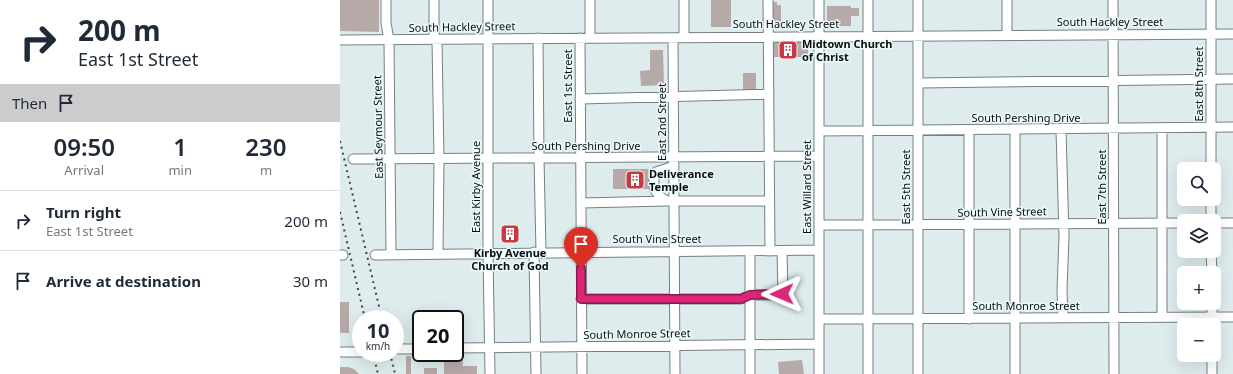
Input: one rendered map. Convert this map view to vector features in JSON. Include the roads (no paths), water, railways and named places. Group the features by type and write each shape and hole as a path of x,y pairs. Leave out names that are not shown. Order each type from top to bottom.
{"street":[{"name":"East Seymour Street","path":"386,0 386,23 389,40 391,254"},
{"path":"434,0 439,159 438,253"},
{"name":"East Kirby Avenue","path":"488,0 488,253 490,374"},
{"path":"590,0 590,38"},
{"path":"684,0 684,37"},
{"path":"768,0 770,251"},
{"name":"East Willard Street","path":"819,0 819,374"},
{"path":"868,0 868,374"},
{"name":"East 5th Street","path":"918,0 918,374"},
{"path":"1007,0 1007,35"},
{"name":"East 7th Street","path":"1113,0 1114,374"},
{"name":"East 8th Street","path":"1211,0 1211,162"},
{"name":"South Hackley Street","path":"340,40 1233,34"},
{"path":"536,374 539,158 538,38"},
{"name":"East 1st Street","path":"580,38 582,374"},
{"name":"East 2nd Street","path":"673,38 674,162 670,202 674,251 675,374"},
{"path":"918,83 1233,79"},
{"path":"580,99 769,94"},
{"name":"South Pershing Drive","path":"819,131 1061,130 1233,127"},
{"path":"1162,128 1162,317"},
{"path":"969,130 969,318"},
{"path":"1015,130 1015,374"},
{"path":"1061,130 1064,224 1063,318"},
{"name":"South Pershing Drive","path":"353,159 580,158 674,162 769,156 819,156"},
{"path":"670,202 656,195 654,178 656,172 674,162"},
{"path":"580,203 769,201"},
{"path":"1221,223 1233,222"},
{"name":"South Vine Street","path":"820,225 1177,223"},
{"name":"South Vine Street","path":"375,255 438,253 674,251 750,252 819,250"},
{"path":"581,299 741,299 750,295 782,294 782,251"},
{"path":"750,252 750,374"},
{"name":"South Monroe Street","path":"819,319 1114,317 1177,318"},
{"name":"South Monroe Street","path":"1221,319 1233,317"},
{"name":"South Monroe Street","path":"464,348 819,344"},
{"path":"340,352 352,352"},
{"path":"1212,362 1212,374"}],"railway":[{"path":"340,141 380,310"},
{"path":"340,212 363,310"},
{"path":"375,362 378,374"},
{"path":"392,362 395,374"}],"place":[{"name":"Midtown Church of Christ","path":"788,50"},
{"name":"Deliverance Temple","path":"635,180"},
{"name":"Kirby Avenue Church of God","path":"510,234"}]}
